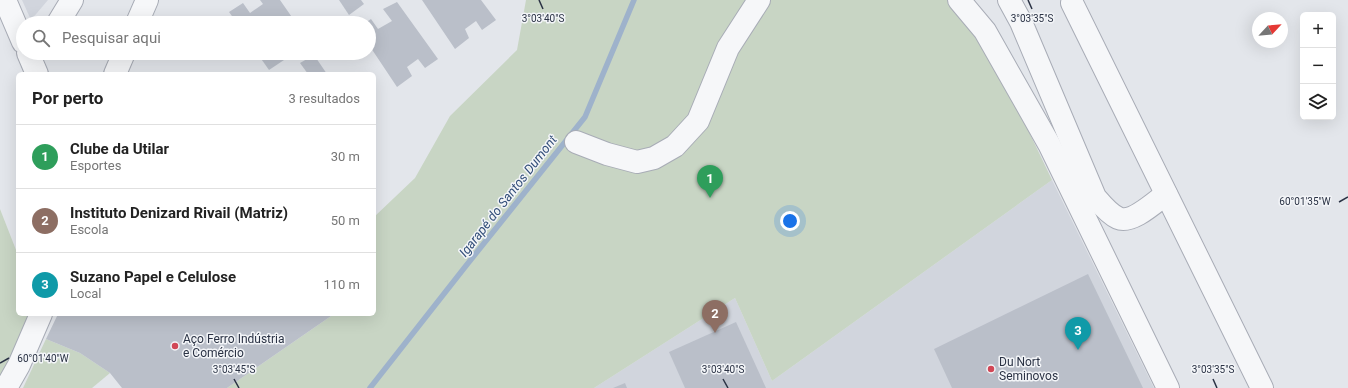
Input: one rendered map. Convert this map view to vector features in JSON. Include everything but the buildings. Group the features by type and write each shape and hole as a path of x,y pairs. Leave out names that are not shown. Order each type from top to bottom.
{"street":[{"path":"5,0 16,26"},
{"path":"62,16 72,0"},
{"path":"140,16 147,0"},
{"path":"576,142 607,154 637,162 654,158 675,146 698,121 728,48 759,0"},
{"path":"959,0 985,31 1049,144 1168,388"},
{"path":"1009,0 1021,22 1095,197 1117,218 1125,220 1136,216 1166,194"},
{"path":"1072,3 1262,388"},
{"path":"31,60 37,72"},
{"path":"39,72 43,60"},
{"path":"116,72 121,60"},
{"path":"6,388 19,365 40,316"}],"shaded area":[{"path":"22,0 48,0 34,16 29,16"},
{"path":"1052,180 1154,388 594,388 735,298 772,381"}],"green space":[{"path":"526,0 966,0 1052,180 772,381 735,298 594,388 227,388 331,316 376,316 376,215 415,178 450,116 517,50"},
{"path":"0,209 16,250 16,316 32,316 0,388"},
{"path":"46,339 80,353 110,373 92,388 23,388"}],"waterway":[{"name":"Igarapé do Santos Dumont","path":"370,388 585,117 634,0"}],"place":[{"name":"Clube da Utilar","path":"710,198"},
{"name":"Instituto Denizard Rivail (Matriz)","path":"715,333"},
{"name":"Aço Ferro Indústria e Comércio","path":"175,346"},
{"name":"Suzano Papel e Celulose","path":"1078,350"},
{"name":"Du Nort Seminovos","path":"991,369"}]}
